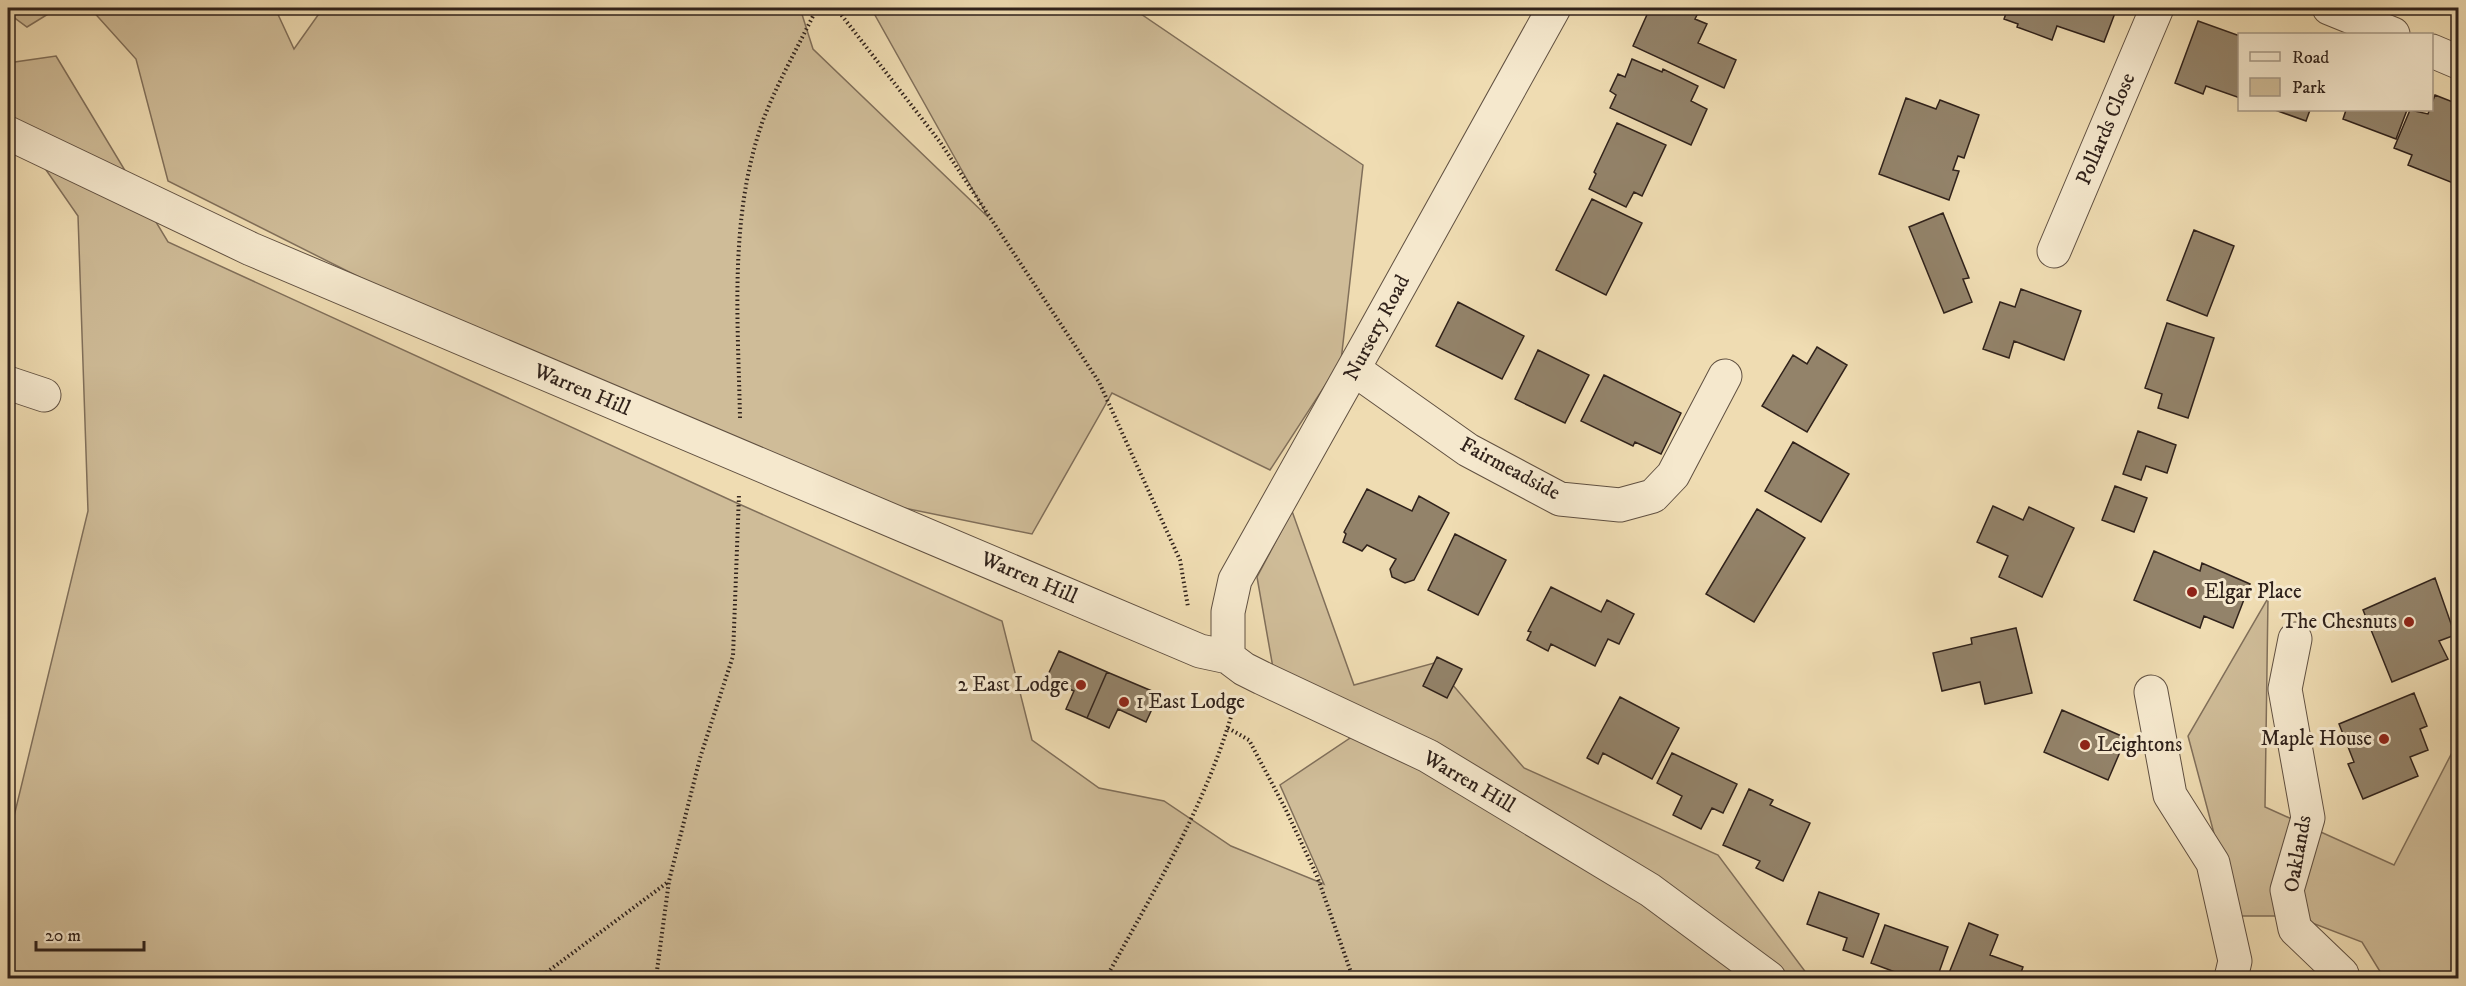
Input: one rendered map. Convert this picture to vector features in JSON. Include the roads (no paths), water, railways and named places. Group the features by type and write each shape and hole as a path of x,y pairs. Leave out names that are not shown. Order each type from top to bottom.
{"street":[{"name":"Nursery Road","path":"1224,659 1228,612 1235,580 1355,370 1554,8"},
{"name":"Pollards Close","path":"2054,251 2157,8"},
{"path":"2329,8 2391,33"},
{"path":"2433,51 2458,62"},
{"name":"Warren Hill","path":"8,133 251,249 741,458 1224,659 1428,756 1650,890 1769,978"},
{"name":"Fairmeadside","path":"1355,370 1468,450 1560,499 1620,505 1653,496 1673,475 1725,376"},
{"path":"8,383 44,395"},
{"name":"Oaklands","path":"2295,639 2285,689 2308,818 2287,890 2295,929 2342,974 2343,978"},
{"path":"2151,692 2170,795 2213,863 2235,961 2231,978"}],"place":[{"name":"Elgar Place","path":"2192,592"},
{"name":"The Chesnuts","path":"2409,622"},
{"name":"2 East Lodge","path":"1081,685"},
{"name":"1 East Lodge","path":"1124,702"},
{"name":"Maple House","path":"2384,739"},
{"name":"Leightons","path":"2085,745"}]}
